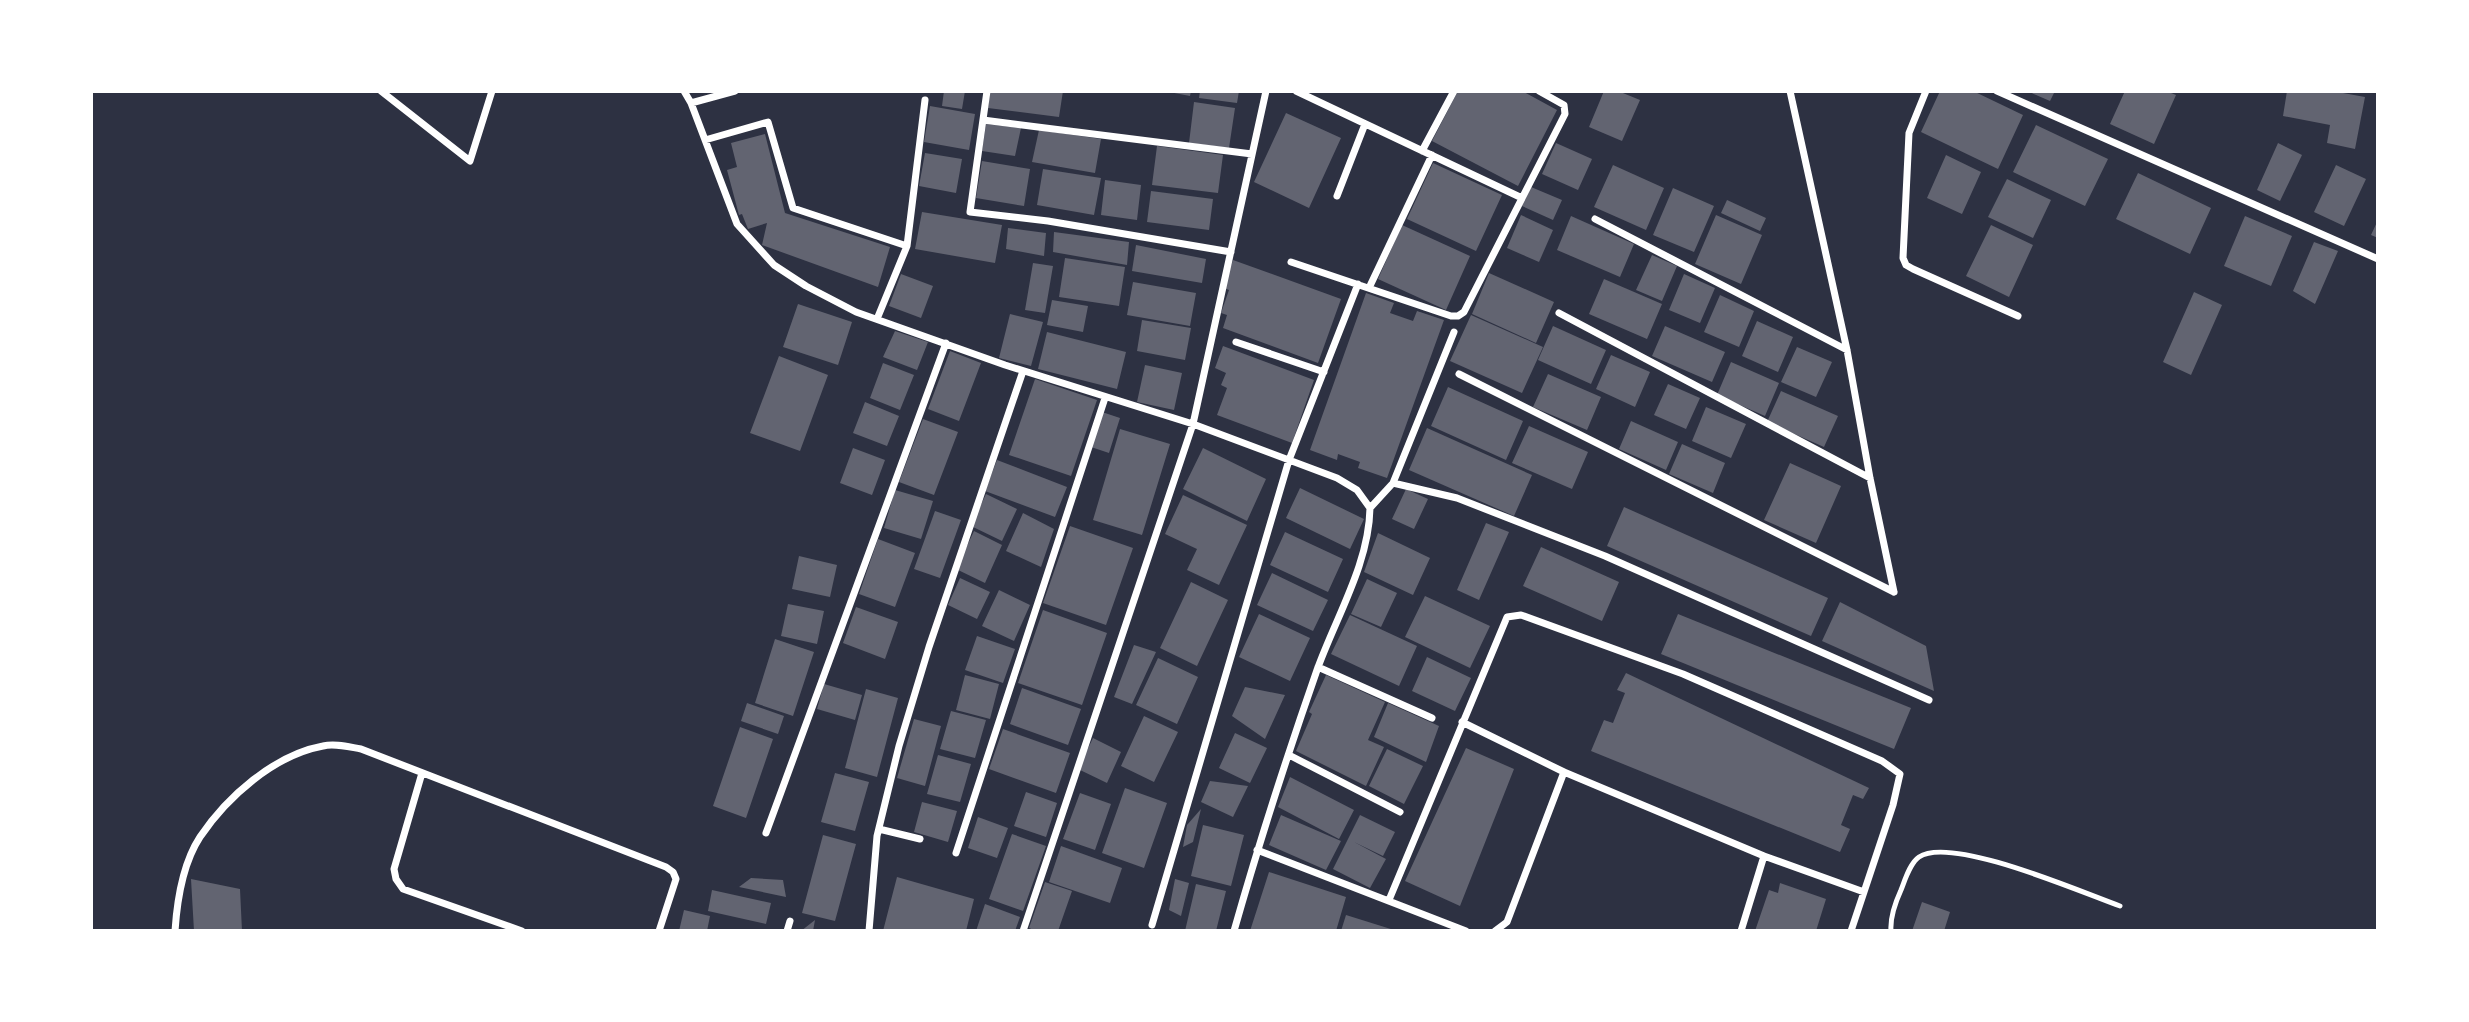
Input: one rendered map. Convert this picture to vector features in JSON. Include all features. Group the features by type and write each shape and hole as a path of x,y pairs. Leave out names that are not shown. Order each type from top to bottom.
{"street":[{"path":"381,91 470,161 492,91"},
{"path":"684,91 737,224 774,265 806,286 846,307 877,319 1023,371 1193,424 1337,478 1357,490 1370,508"},
{"path":"691,103 735,91"},
{"path":"987,91 970,212 1048,221 1231,252"},
{"path":"1023,931 1193,424 1266,91"},
{"path":"1296,91 1522,198"},
{"path":"1422,151 1454,91"},
{"path":"1291,262 1451,316 1464,312 1565,114 1564,105 1539,91"},
{"path":"1459,374 1894,592 1847,351 1790,91"},
{"path":"1926,91 1909,133 1903,258 1906,265 1913,269 2018,316"},
{"path":"1997,91 2378,260"},
{"path":"877,319 907,246 925,100"},
{"path":"982,120 1252,154"},
{"path":"705,140 768,122 793,208 907,246"},
{"path":"1337,196 1365,124"},
{"path":"1369,288 1432,155"},
{"path":"1595,219 1847,351"},
{"path":"1152,925 1289,460 1358,284"},
{"path":"1559,313 1870,478"},
{"path":"1234,931 1257,850 1318,667 1367,544 1370,508 1393,483 1454,332"},
{"path":"1236,342 1324,372"},
{"path":"766,834 946,343"},
{"path":"869,931 879,829 898,746 1023,371"},
{"path":"956,853 1105,398"},
{"path":"1393,483 1457,498 1605,556 1929,700"},
{"path":"1389,900 1507,617 1521,615 1683,674 1882,761 1900,774 1893,805 1851,931"},
{"path":"1318,667 1432,718"},
{"path":"1462,722 1564,772 1765,856 1864,892"},
{"path":"175,931 184,875 199,839 234,797 266,772 296,754 326,745 361,749 666,867 673,872 676,879 659,931"},
{"path":"1289,755 1400,812"},
{"path":"1494,931 1507,922 1564,772"},
{"path":"422,773 394,869 396,879 403,889 522,931"},
{"path":"879,829 920,839"},
{"path":"1257,850 1466,931"},
{"path":"1741,931 1765,856"},
{"path":"787,931 790,921"}],"lane":[{"path":"1891,931 1900,892 1909,870 1919,857 1941,851 1979,857 2017,868 2120,906"}],"building":[{"path":"944,91 965,91 962,109 942,106"},
{"path":"990,91 1063,91 1059,117 988,108"},
{"path":"1164,91 1191,91 1190,96"},
{"path":"1200,91 1239,91 1237,103 1199,98"},
{"path":"1458,91 1522,91 1557,110 1518,186 1432,141"},
{"path":"1604,91 1618,91 1640,100 1622,141 1589,127"},
{"path":"1940,91 1973,91 2023,115 1998,169 1921,132"},
{"path":"2027,91 2055,91 2050,101"},
{"path":"2125,91 2166,91 2176,95 2154,144 2110,124"},
{"path":"2287,91 2332,91 2365,97 2355,149 2327,143 2330,125 2283,116"},
{"path":"1194,102 1235,108 1229,148 1189,143"},
{"path":"930,106 975,114 969,150 924,142"},
{"path":"1286,113 1341,138 1309,208 1254,182"},
{"path":"986,124 1021,128 1015,156 982,151"},
{"path":"2036,125 2108,159 2085,206 2013,172"},
{"path":"1039,130 1101,139 1095,173 1032,162"},
{"path":"765,134 785,213 890,247 878,287 762,245 767,223 748,229 742,214 739,215 727,170 737,167 731,143"},
{"path":"1556,143 1592,159 1578,190 1542,174"},
{"path":"2278,143 2302,155 2280,201 2257,190"},
{"path":"1157,146 1223,155 1218,193 1152,185"},
{"path":"925,153 962,159 956,193 919,186"},
{"path":"1946,155 1981,172 1962,214 1927,198"},
{"path":"982,161 1030,169 1024,206 976,198"},
{"path":"1433,163 1502,195 1476,251 1407,219"},
{"path":"1613,165 1664,188 1646,230 1594,207"},
{"path":"2336,165 2366,179 2344,226 2314,212"},
{"path":"1043,169 1101,178 1094,215 1037,205"},
{"path":"2138,173 2211,208 2190,254 2116,219"},
{"path":"2007,179 2051,200 2033,238 1988,217"},
{"path":"1105,180 1141,185 1137,220 1101,215"},
{"path":"1531,187 1562,200 1553,220 1522,206"},
{"path":"1673,188 1714,206 1694,252 1653,235"},
{"path":"1151,191 1213,199 1209,230 1147,222"},
{"path":"1727,200 1766,218 1760,231 1721,213"},
{"path":"922,212 1002,225 995,263 915,249"},
{"path":"1521,215 1553,230 1539,262 1507,248"},
{"path":"1716,215 1762,235 1741,284 1695,264"},
{"path":"1571,216 1634,244 1620,277 1557,250"},
{"path":"2245,216 2292,236 2271,286 2224,266"},
{"path":"2378,220 2378,238 2371,235"},
{"path":"1402,225 1470,256 1446,310 1378,279"},
{"path":"1991,225 2033,245 2009,297 1966,276"},
{"path":"1008,228 1046,233 1044,256 1006,249"},
{"path":"1054,232 1129,242 1127,265 1053,252"},
{"path":"2314,242 2338,251 2315,304 2293,291"},
{"path":"1136,245 1206,259 1202,283 1132,271"},
{"path":"1652,255 1677,266 1662,301 1636,290"},
{"path":"1065,258 1125,267 1119,306 1059,297"},
{"path":"1233,260 1341,299 1318,363 1223,328 1227,315 1221,313 1229,290 1224,288"},
{"path":"1033,263 1053,266 1045,313 1025,310"},
{"path":"1489,273 1554,302 1536,343 1472,314"},
{"path":"901,274 933,286 921,318 889,306"},
{"path":"1684,274 1715,288 1700,323 1669,310"},
{"path":"1604,279 1662,304 1647,339 1589,314"},
{"path":"1133,282 1196,293 1190,326 1127,315"},
{"path":"2194,292 2222,305 2191,375 2163,362"},
{"path":"1366,293 1394,303 1390,313 1413,321 1417,311 1444,320 1387,478 1358,468 1360,462 1338,454 1337,460 1310,450"},
{"path":"1720,295 1754,311 1739,347 1704,332"},
{"path":"1052,300 1088,306 1083,332 1047,325"},
{"path":"798,304 852,322 838,365 783,347"},
{"path":"1010,314 1043,322 1031,366 999,358"},
{"path":"1471,315 1543,347 1522,393 1450,361"},
{"path":"1142,320 1191,328 1185,360 1137,351"},
{"path":"1757,321 1793,337 1778,372 1742,356"},
{"path":"1553,326 1606,350 1591,384 1538,360"},
{"path":"1665,326 1725,352 1712,382 1652,356"},
{"path":"895,331 928,342 917,370 883,357"},
{"path":"1047,332 1126,352 1117,389 1038,369"},
{"path":"1223,346 1314,380 1292,443 1217,415 1227,388 1221,385 1226,373 1215,368"},
{"path":"1797,347 1832,362 1816,397 1781,382"},
{"path":"950,351 981,363 959,421 928,409"},
{"path":"1611,355 1650,372 1635,407 1596,389"},
{"path":"779,356 828,375 800,451 750,433"},
{"path":"1731,362 1779,383 1765,416 1717,395"},
{"path":"883,363 914,375 900,410 870,398"},
{"path":"1145,365 1182,373 1174,410 1137,402"},
{"path":"1548,374 1601,397 1587,430 1533,407"},
{"path":"1035,379 1097,400 1071,476 1009,455"},
{"path":"1668,384 1700,398 1686,429 1654,415"},
{"path":"1448,387 1523,421 1506,460 1431,426"},
{"path":"1781,391 1838,416 1824,447 1767,422"},
{"path":"865,402 899,416 887,446 853,433"},
{"path":"1706,407 1746,424 1731,458 1692,441"},
{"path":"1102,412 1120,418 1109,453 1091,447"},
{"path":"923,419 958,432 934,495 899,482"},
{"path":"1631,421 1678,442 1666,470 1619,449"},
{"path":"1529,426 1588,452 1572,489 1512,463"},
{"path":"1427,428 1532,475 1514,516 1409,470"},
{"path":"1120,429 1170,444 1142,535 1093,520"},
{"path":"1682,444 1725,463 1713,493 1669,474"},
{"path":"853,448 885,460 872,495 840,483"},
{"path":"1203,448 1266,479 1247,521 1183,489"},
{"path":"997,460 1067,487 1055,517 985,491"},
{"path":"1790,463 1841,486 1816,543 1764,520"},
{"path":"1300,488 1364,519 1350,549 1286,518"},
{"path":"1406,489 1428,499 1414,529 1392,519"},
{"path":"895,490 933,501 921,539 884,528"},
{"path":"986,494 1017,509 1002,541 971,526"},
{"path":"1183,495 1247,525 1219,585 1187,570 1197,549 1165,534"},
{"path":"1624,507 1828,598 1811,636 1607,546"},
{"path":"935,511 961,520 940,578 914,569"},
{"path":"1023,513 1054,529 1041,567 1006,551"},
{"path":"1486,523 1509,532 1479,600 1457,590"},
{"path":"1070,526 1133,548 1106,625 1043,603"},
{"path":"974,531 1002,545 985,583 956,569"},
{"path":"1285,532 1343,559 1328,592 1270,565"},
{"path":"1378,533 1430,558 1413,595 1364,572"},
{"path":"878,539 915,553 895,607 859,594"},
{"path":"1541,547 1619,582 1602,621 1523,586"},
{"path":"799,556 837,565 830,597 792,589"},
{"path":"1272,573 1328,600 1313,631 1257,605"},
{"path":"960,578 990,592 977,619 948,605"},
{"path":"1367,579 1397,593 1381,627 1351,614"},
{"path":"1191,582 1228,600 1197,666 1160,648"},
{"path":"999,590 1030,605 1014,641 982,626"},
{"path":"1425,596 1490,626 1470,668 1405,637"},
{"path":"1840,602 1926,646 1934,691 1822,641"},
{"path":"788,604 824,611 817,644 781,636"},
{"path":"856,607 898,622 885,659 843,643"},
{"path":"1043,610 1107,633 1082,705 1018,683"},
{"path":"1259,614 1310,638 1290,681 1239,657"},
{"path":"1678,614 1911,708 1894,749 1661,654"},
{"path":"1350,615 1417,646 1399,686 1331,654"},
{"path":"977,636 1015,649 1003,683 965,670"},
{"path":"775,639 814,652 793,716 755,703"},
{"path":"1134,645 1156,652 1132,704 1114,697"},
{"path":"1427,657 1471,678 1455,711 1412,691"},
{"path":"1158,658 1198,677 1177,724 1136,705"},
{"path":"1626,673 1869,788 1863,799 1853,795 1841,825 1850,829 1840,852 1591,751 1604,720 1613,723 1625,693 1617,690"},
{"path":"965,675 999,684 990,719 956,710"},
{"path":"1326,675 1385,702 1368,740 1384,747 1366,786 1296,751 1312,714 1309,712"},
{"path":"824,684 862,695 855,720 817,709"},
{"path":"1245,687 1285,695 1265,739 1232,716"},
{"path":"1022,688 1081,709 1068,745 1010,724"},
{"path":"866,689 898,698 877,777 845,768"},
{"path":"747,703 784,716 778,734 741,721"},
{"path":"1388,703 1439,726 1426,762 1374,737"},
{"path":"951,711 986,720 975,758 940,749"},
{"path":"1144,716 1178,732 1154,782 1121,766"},
{"path":"914,719 941,726 925,786 897,778"},
{"path":"740,727 773,739 746,818 713,806"},
{"path":"1003,729 1070,753 1056,793 989,769"},
{"path":"1235,733 1267,748 1250,783 1219,768"},
{"path":"1093,738 1121,752 1107,783 1078,769"},
{"path":"1466,748 1514,769 1460,906 1405,881"},
{"path":"1387,749 1423,766 1404,804 1369,786"},
{"path":"938,755 971,764 960,802 927,794"},
{"path":"835,773 869,782 855,831 821,822"},
{"path":"1290,777 1354,810 1339,839 1278,807"},
{"path":"1210,781 1248,786 1233,817 1201,802"},
{"path":"1125,788 1167,803 1144,868 1102,853"},
{"path":"1026,792 1057,803 1046,837 1014,826"},
{"path":"1080,793 1111,804 1095,850 1063,839"},
{"path":"922,802 957,811 948,842 914,832"},
{"path":"1201,809 1193,842 1183,847 1187,825"},
{"path":"1281,815 1341,841 1326,870 1269,845"},
{"path":"1360,815 1395,832 1383,856 1354,842 1386,859 1370,888 1333,869"},
{"path":"978,817 1008,828 997,858 968,848"},
{"path":"1203,825 1244,835 1231,886 1191,876"},
{"path":"1012,834 1046,846 1023,911 989,899"},
{"path":"823,835 856,844 835,921 802,913"},
{"path":"1061,846 1122,868 1110,903 1049,882"},
{"path":"1269,872 1346,897 1336,931 1250,931"},
{"path":"897,877 974,899 966,931 883,931"},
{"path":"751,878 783,880 786,897 739,887"},
{"path":"191,879 240,889 242,931 194,931"},
{"path":"1175,879 1189,883 1181,916 1169,910"},
{"path":"1045,882 1072,891 1058,931 1036,931 1029,928"},
{"path":"1780,883 1826,899 1816,931 1755,931 1769,890 1778,893"},
{"path":"1196,884 1226,891 1216,931 1185,931"},
{"path":"712,890 771,903 766,924 708,911"},
{"path":"1922,902 1950,912 1944,931 1912,931"},
{"path":"985,904 1020,917 1015,931 976,931"},
{"path":"684,910 710,916 707,931 679,931"},
{"path":"1346,915 1394,930 1394,931 1341,931"},
{"path":"815,920 813,931 801,931"}]}
